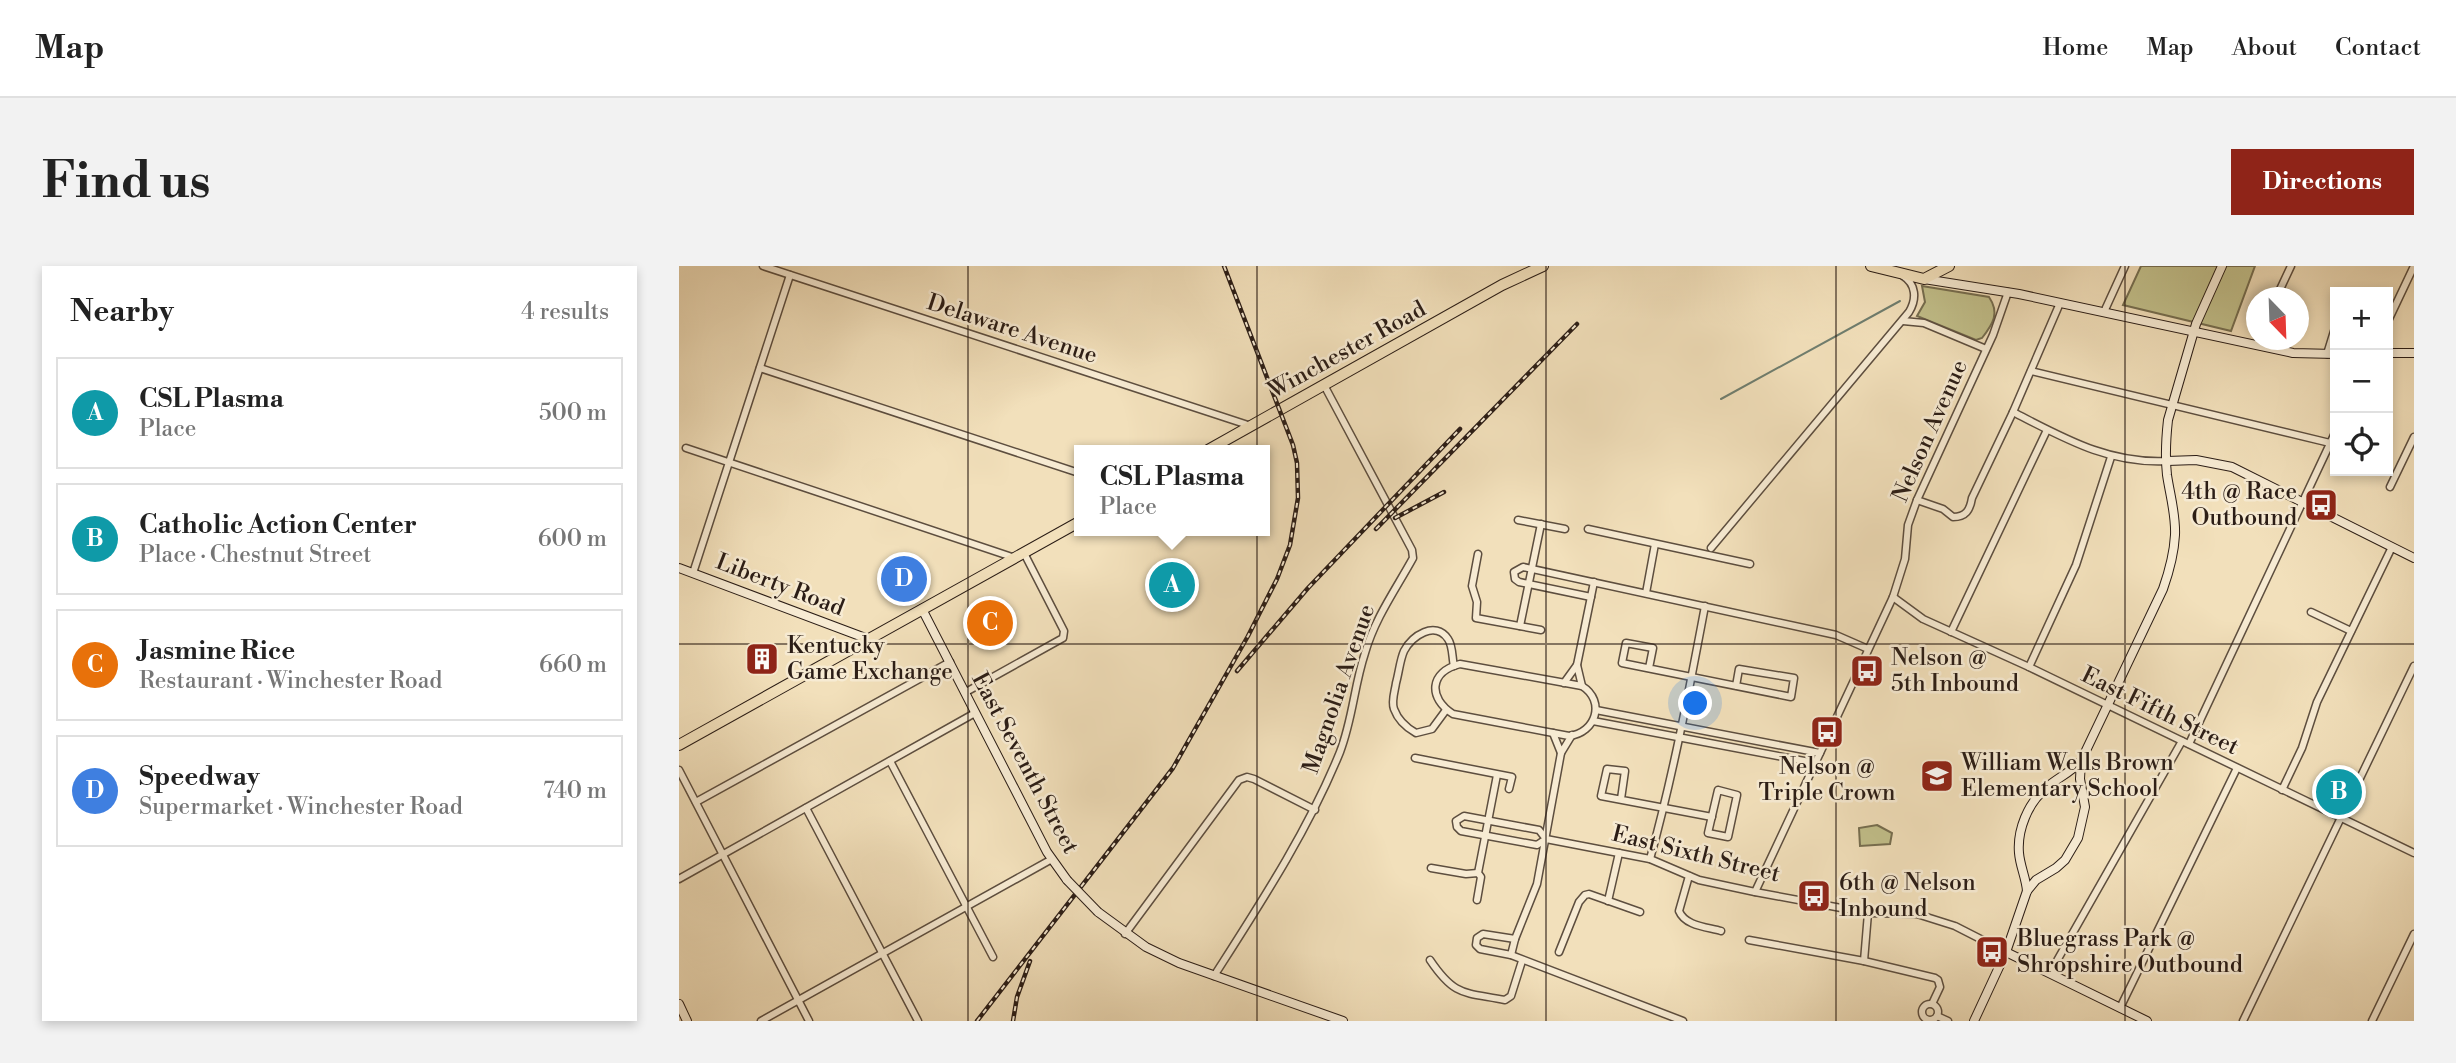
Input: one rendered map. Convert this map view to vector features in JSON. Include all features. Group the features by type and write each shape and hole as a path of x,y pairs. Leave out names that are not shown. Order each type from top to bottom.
{"main road":[{"name":"Winchester Road","path":"1217,445 1502,285 1543,266"},
{"path":"1871,266 1924,279 1949,266"},
{"path":"679,745 1074,525"}],"street":[{"name":"Delaware Avenue","path":"763,266 1251,426"},
{"path":"2104,313 2125,266"},
{"path":"2027,891 2019,853 2023,825 2039,793 2071,772 2081,761 2164,589 2172,561 2175,533 2166,436 2172,404 2193,332 2221,266"},
{"path":"2281,287 2291,266"},
{"path":"2393,310 2414,266"},
{"path":"1710,548 1913,307 1915,296 1912,284 1898,273"},
{"path":"693,573 790,275"},
{"path":"1924,279 2008,292 2246,341"},
{"name":"Nelson Avenue","path":"1755,891 1893,597 1905,559 1908,525 1917,500 1999,322 2008,292"},
{"path":"1917,500 1943,509 1953,517 1963,516 1968,511 2060,303"},
{"path":"1903,321 1924,323 1986,349"},
{"path":"2282,350 2330,354"},
{"path":"2393,353 2414,352"},
{"path":"760,368 1074,471"},
{"path":"2031,371 2330,443 2186,743 2050,973"},
{"name":"Magnolia Avenue","path":"1214,976 1315,810 1349,725 1362,662 1373,631 1392,591 1413,558 1412,550 1324,384"},
{"path":"2013,412 2047,430 2111,457 2146,462 2196,460 2232,467 2414,558"},
{"path":"1951,632 2047,430"},
{"path":"2390,487 2414,437"},
{"path":"686,449 1020,556 1064,631 1061,641 966,692"},
{"path":"2029,667 2076,565 2111,457"},
{"path":"1518,520 1565,528"},
{"path":"1520,626 1541,524"},
{"path":"1588,529 1750,564"},
{"path":"1646,593 1655,544"},
{"path":"2282,790 2302,748 2317,702 2392,547"},
{"path":"1478,554 1472,586 1477,602 1476,618 1541,630"},
{"path":"1591,597 1516,581 1514,572 1520,567 1646,593 1836,635 1868,649"},
{"name":"Liberty Road","path":"679,568 868,639"},
{"path":"1564,683 1577,665 1594,582"},
{"name":"East Fifth Street","path":"1893,597 1923,620 2029,667 2414,853"},
{"path":"1650,859 1680,737 1705,606"},
{"name":"East Seventh Street","path":"922,609 1052,859 1067,880 1098,912 1125,934 1162,955 1343,1021"},
{"path":"2311,612 2351,631"},
{"path":"1446,710 1432,729 1416,733 1400,720 1392,701 1402,658 1416,635 1425,631 1441,633 1448,639 1454,666"},
{"path":"1649,668 1653,648 1626,643 1622,663 1692,676 1736,686 1791,697 1794,678 1739,669 1736,686"},
{"path":"696,802 950,662"},
{"path":"1577,665 1582,686"},
{"path":"1454,666 1471,666 1564,683 1582,686 1591,694 1596,710 1593,721 1582,733 1564,735 1453,714 1437,699 1436,689 1437,679 1442,671 1454,666"},
{"path":"2243,1021 2414,666"},
{"path":"1596,710 1820,753"},
{"path":"679,879 975,713"},
{"path":"1593,721 1815,763"},
{"path":"1553,733 1561,753"},
{"path":"1511,955 1537,884 1561,753 1572,735"},
{"path":"1415,758 1512,777 1509,789"},
{"path":"890,761 993,957"},
{"path":"1974,1021 2006,952 2027,891 2036,880 2064,860 2078,838 2085,807 2080,779 2081,761"},
{"path":"2120,1008 2237,768"},
{"path":"1621,799 1625,771 1607,769 1601,796 1712,817"},
{"path":"679,770 809,1021"},
{"path":"1477,900 1481,877 1478,873 1497,775"},
{"path":"1125,934 1239,780 1247,777 1254,779 1315,810"},
{"path":"2061,778 2070,777 2082,788"},
{"path":"1718,790 1737,795 1728,837 1708,833 1712,817 1718,790"},
{"path":"806,808 918,1021"},
{"name":"East Sixth Street","path":"1546,839 1537,845 1461,831 1456,821 1464,816 1539,830 1546,839 1650,859 1699,880 1868,913 1917,915 1955,926 2147,1021"},
{"path":"1608,901 1619,853"},
{"path":"761,1021 1052,859"},
{"path":"1431,867 1466,874 1478,873"},
{"path":"2024,870 2035,876 2044,875"},
{"path":"1689,876 1679,911 1681,917 1688,922 1721,931"},
{"path":"1559,952 1584,895 1590,894 1640,912"},
{"path":"1864,961 1868,913"},
{"path":"1515,939 1483,934 1476,942 1480,949 1511,955 1683,1021"},
{"path":"2372,1021 2414,934"},
{"path":"1749,940 1864,961 1938,980 1940,987 1932,1004 1923,1010 1925,1021 1937,1016 1948,1021"},
{"path":"1430,960 1445,981 1455,989 1505,1000 1511,996 1522,961"},
{"path":"679,1003 687,1021"},
{"path":"1932,1004 1936,1008 1937,1016"}],"shaded area":[{"path":"2141,266 2255,266 2231,331 2123,305"},
{"path":"1922,286 1989,297 1995,313 1982,338 1976,340 1917,316 1925,302"},
{"path":"1877,825 1892,833 1890,844 1860,846 1859,828"}],"waterway":[{"path":"1721,399 1900,301"}],"railway":[{"path":"977,1021 1173,768 1248,636 1277,579 1290,545 1298,498 1297,463 1293,445 1224,266"},
{"path":"1376,529 1577,324"},
{"path":"1237,671 1308,588 1460,429"},
{"path":"1395,518 1444,492"},
{"path":"1013,1021 1017,997 1030,961"}],"place":[{"name":"4th @ Race Outbound","path":"2321,505"},
{"name":"Speedway","path":"904,579"},
{"name":"CSL Plasma","path":"1172,585"},
{"name":"Jasmine Rice","path":"990,623"},
{"name":"Kentucky Game Exchange","path":"762,659"},
{"name":"Nelson @ 5th Inbound","path":"1867,671"},
{"name":"Nelson @ Triple Crown","path":"1827,732"},
{"name":"William Wells Brown Elementary School","path":"1937,776"},
{"name":"Catholic Action Center","path":"2339,792"},
{"name":"6th @ Nelson Inbound","path":"1814,896"},
{"name":"Bluegrass Park @ Shropshire Outbound","path":"1992,952"}]}
